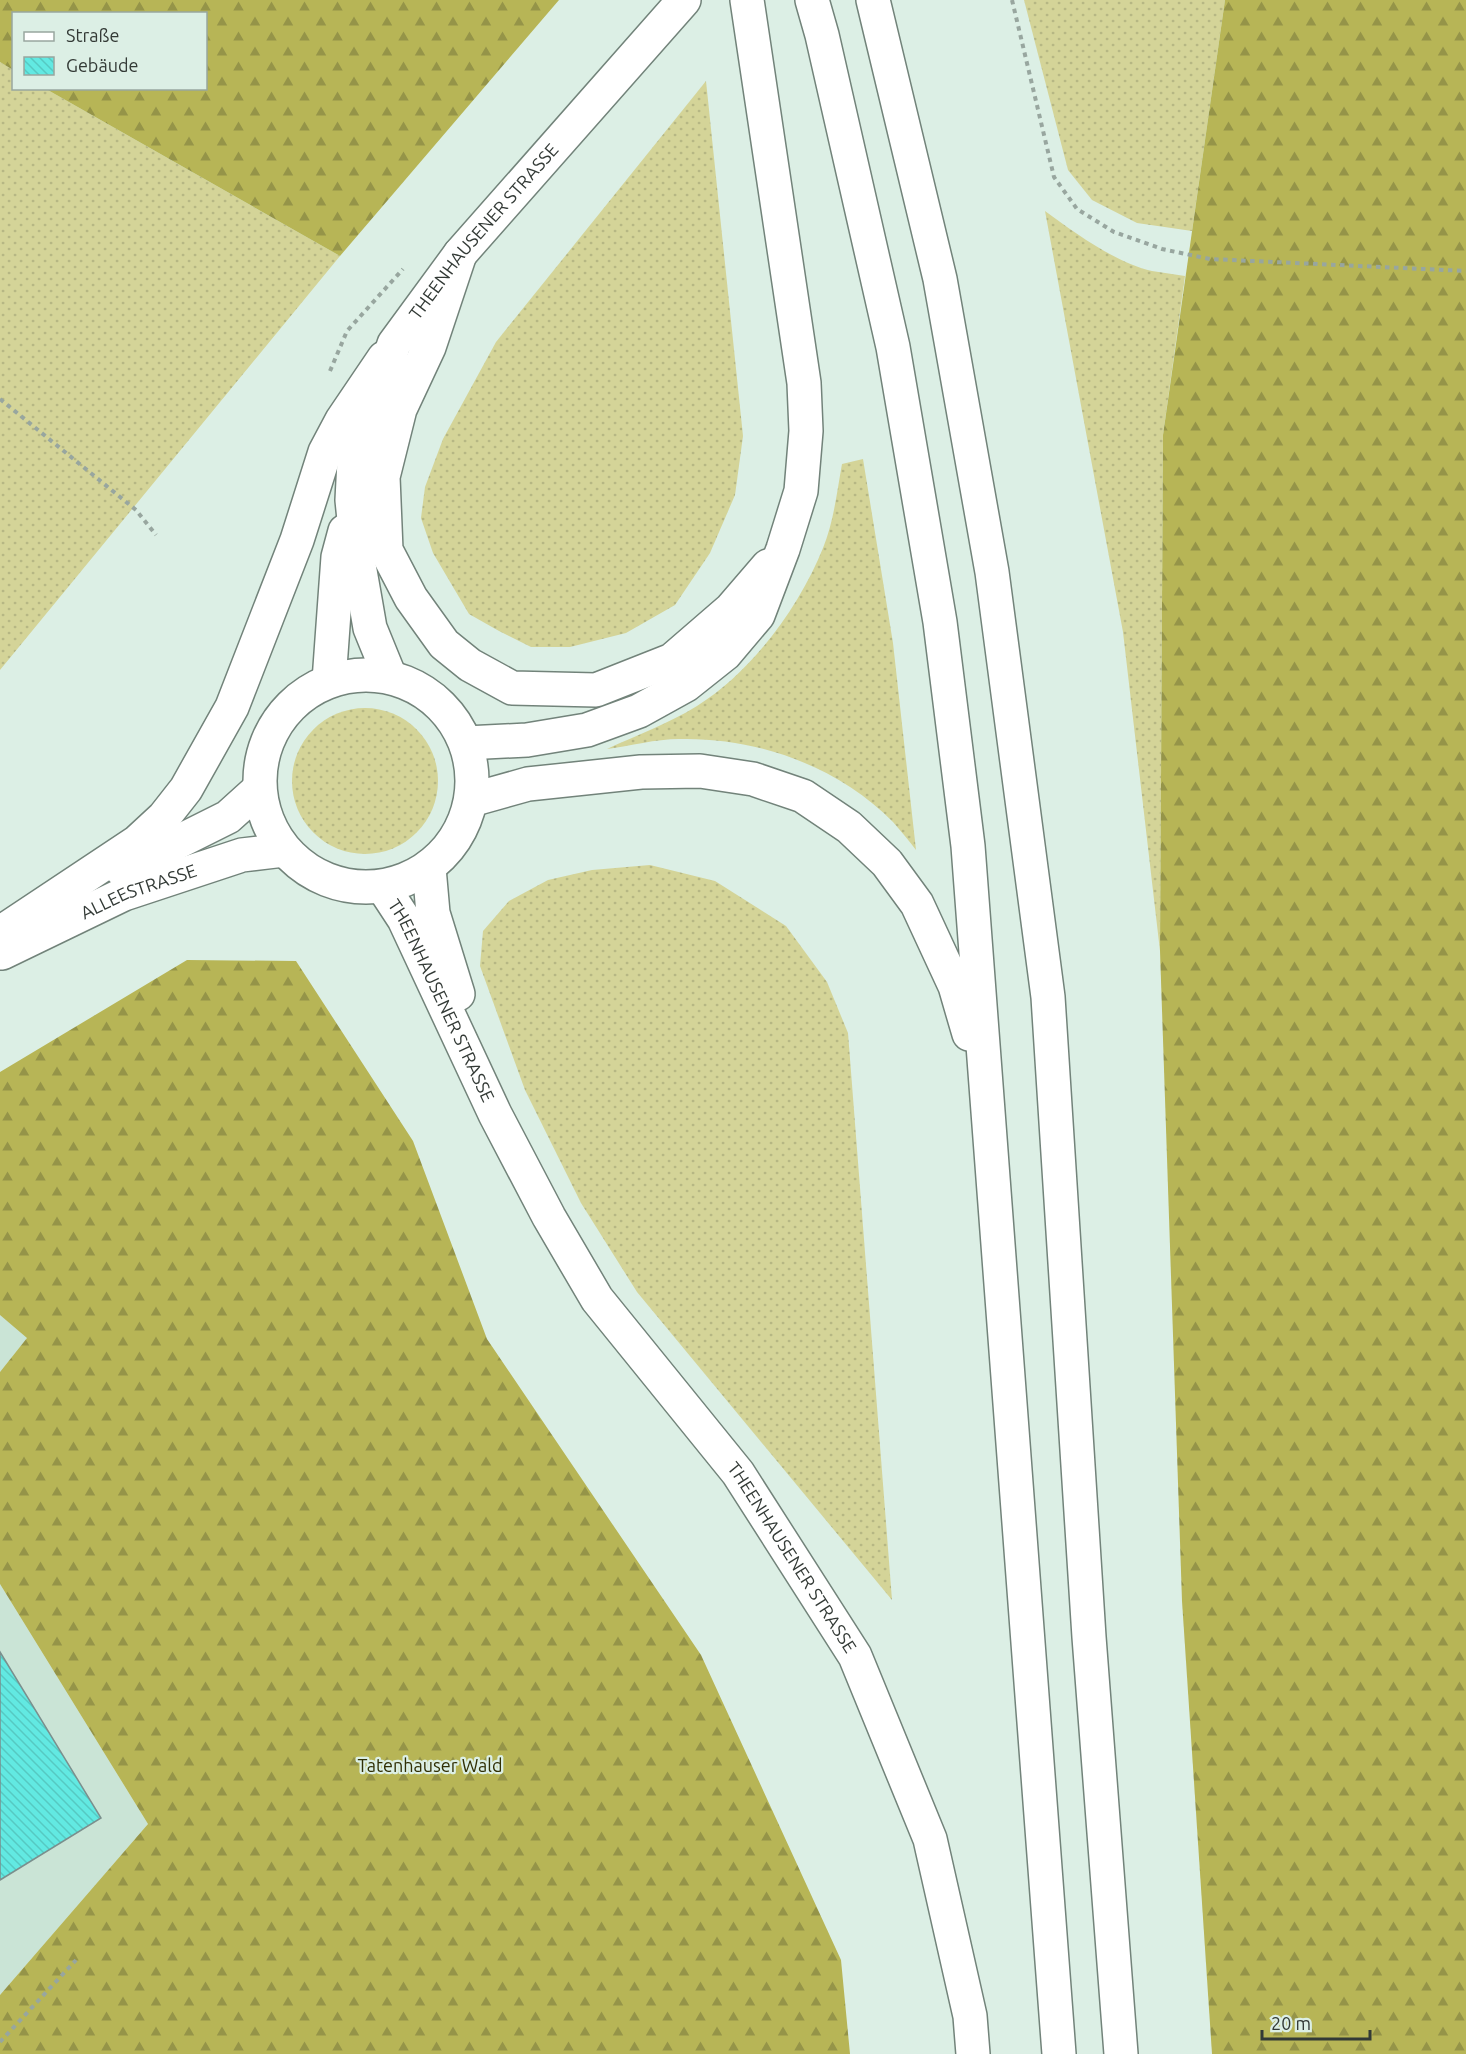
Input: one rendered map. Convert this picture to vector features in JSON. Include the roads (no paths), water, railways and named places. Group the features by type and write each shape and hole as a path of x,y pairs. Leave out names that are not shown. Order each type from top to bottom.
{"main road":[{"name":"THEENHAUSENER STRASSE","path":"390,677 370,628 358,559 352,500 354,461 394,344 460,254 684,0"},
{"path":"466,742 527,740 587,730 639,711 686,685 725,654 758,615 783,549 801,491 807,431 804,383 747,0"},
{"path":"812,0 893,347 940,622 968,846 1059,2054"},
{"path":"873,0 940,279 992,572 1048,997 1089,1637 1121,2054"},
{"path":"460,254 429,347 400,409 383,477 386,550 411,598 444,644 470,665 512,688 596,690 672,660 731,609 783,549"},
{"path":"0,934 137,842 164,817 186,789 232,707 297,540 325,453 342,420 394,344"},
{"name":"THEENHAUSENER STRASSE","path":"329,681 338,557 352,500"},
{"path":"360,675 390,677 422,690 448,713 466,742 473,771 471,800 457,838 429,868 407,880 383,887 346,886 312,873 284,850 267,822 259,789 262,755 276,723 299,698 329,681 360,675"},
{"path":"471,800 539,783 641,772 700,771 753,779 804,796 849,827 880,855 917,904 955,986 988,1101"},
{"name":"ALLEESTRASSE","path":"0,934 228,817 259,789"},
{"name":"ALLEESTRASSE","path":"0,954 124,894 242,855 284,850"},
{"name":"THEENHAUSENER STRASSE","path":"429,868 433,913 495,1114"},
{"name":"THEENHAUSENER STRASSE","path":"383,887 404,919 495,1114 549,1218 597,1299 738,1473 855,1656 930,1839 970,2016 973,2054"}],"park label":[{"name":"Tatenhauser Wald","path":"430,1766"}]}
